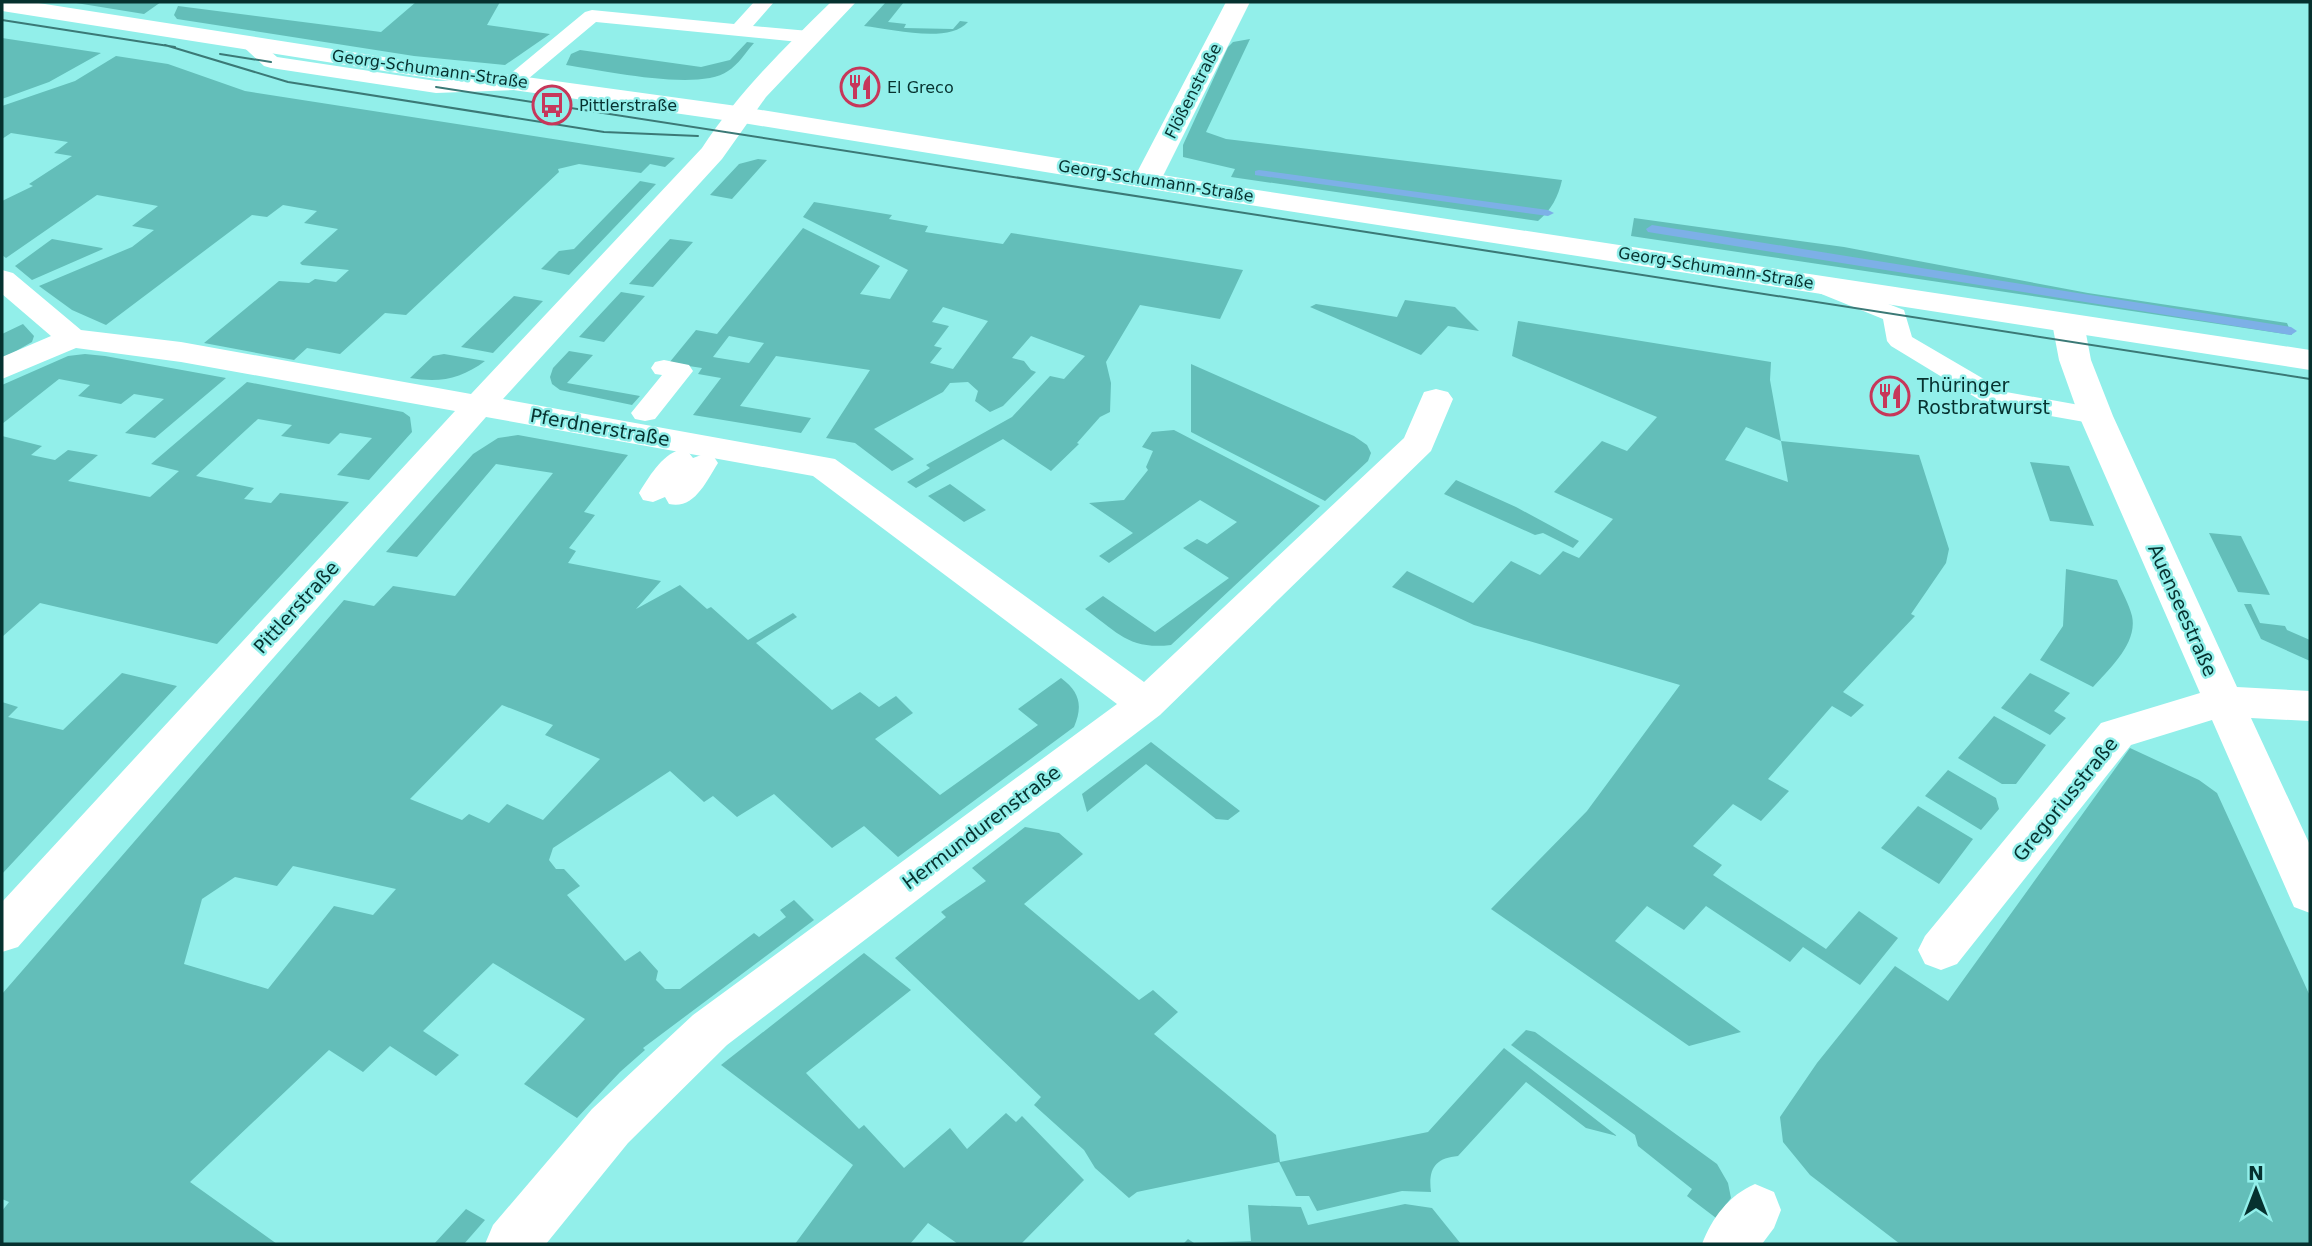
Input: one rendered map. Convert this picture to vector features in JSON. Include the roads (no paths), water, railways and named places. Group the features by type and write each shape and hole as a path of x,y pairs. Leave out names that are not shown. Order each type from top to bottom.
{"street":[{"name":"Pittlerstraße","path":"2,933 477,406 712,153 737,114 769,77 844,2"},
{"name":"Flößenstraße","path":"1147,180 1238,2"},
{"name":"Georg-Schumann-Straße","path":"2,4 248,43 737,114 2310,360"},
{"path":"2,279 72,338 2,369"},
{"name":"Auenseestraße","path":"2068,323 2075,360 2096,416 2310,894"},
{"name":"Pferdnerstraße","path":"72,338 181,352 823,467 1146,704"},
{"name":"Hermundurenstraße","path":"512,1244 610,1126 710,1030 1146,704 1419,443 1436,399"},
{"path":"2224,701 2310,706"},
{"name":"Gregoriusstraße","path":"1941,950 2116,734 2224,701"}],"lane":[{"path":"513,81 611,2"},
{"path":"740,30 764,2"},
{"path":"592,16 809,37"},
{"path":"248,43 271,62 424,86 540,85"},
{"path":"1818,284 1895,315 1899,341 1998,399 2096,416"},
{"path":"645,413 680,371 664,368"},
{"path":"666,495 692,461"}],"waterway":[{"path":"1259,173 1548,213"},
{"path":"1652,229 2291,331"}],"tram line":[{"path":"2,20 168,46"},
{"path":"168,46 175,47"},
{"path":"168,46 288,82 604,132 698,136"},
{"path":"220,54 271,62"},
{"path":"436,87 2310,379"}],"place":[{"name":"El Greco","path":"860,87"},
{"name":"Pittlerstraße","path":"552,105"},
{"name":"Thüringer Rostbratwurst","path":"1890,396"}]}
